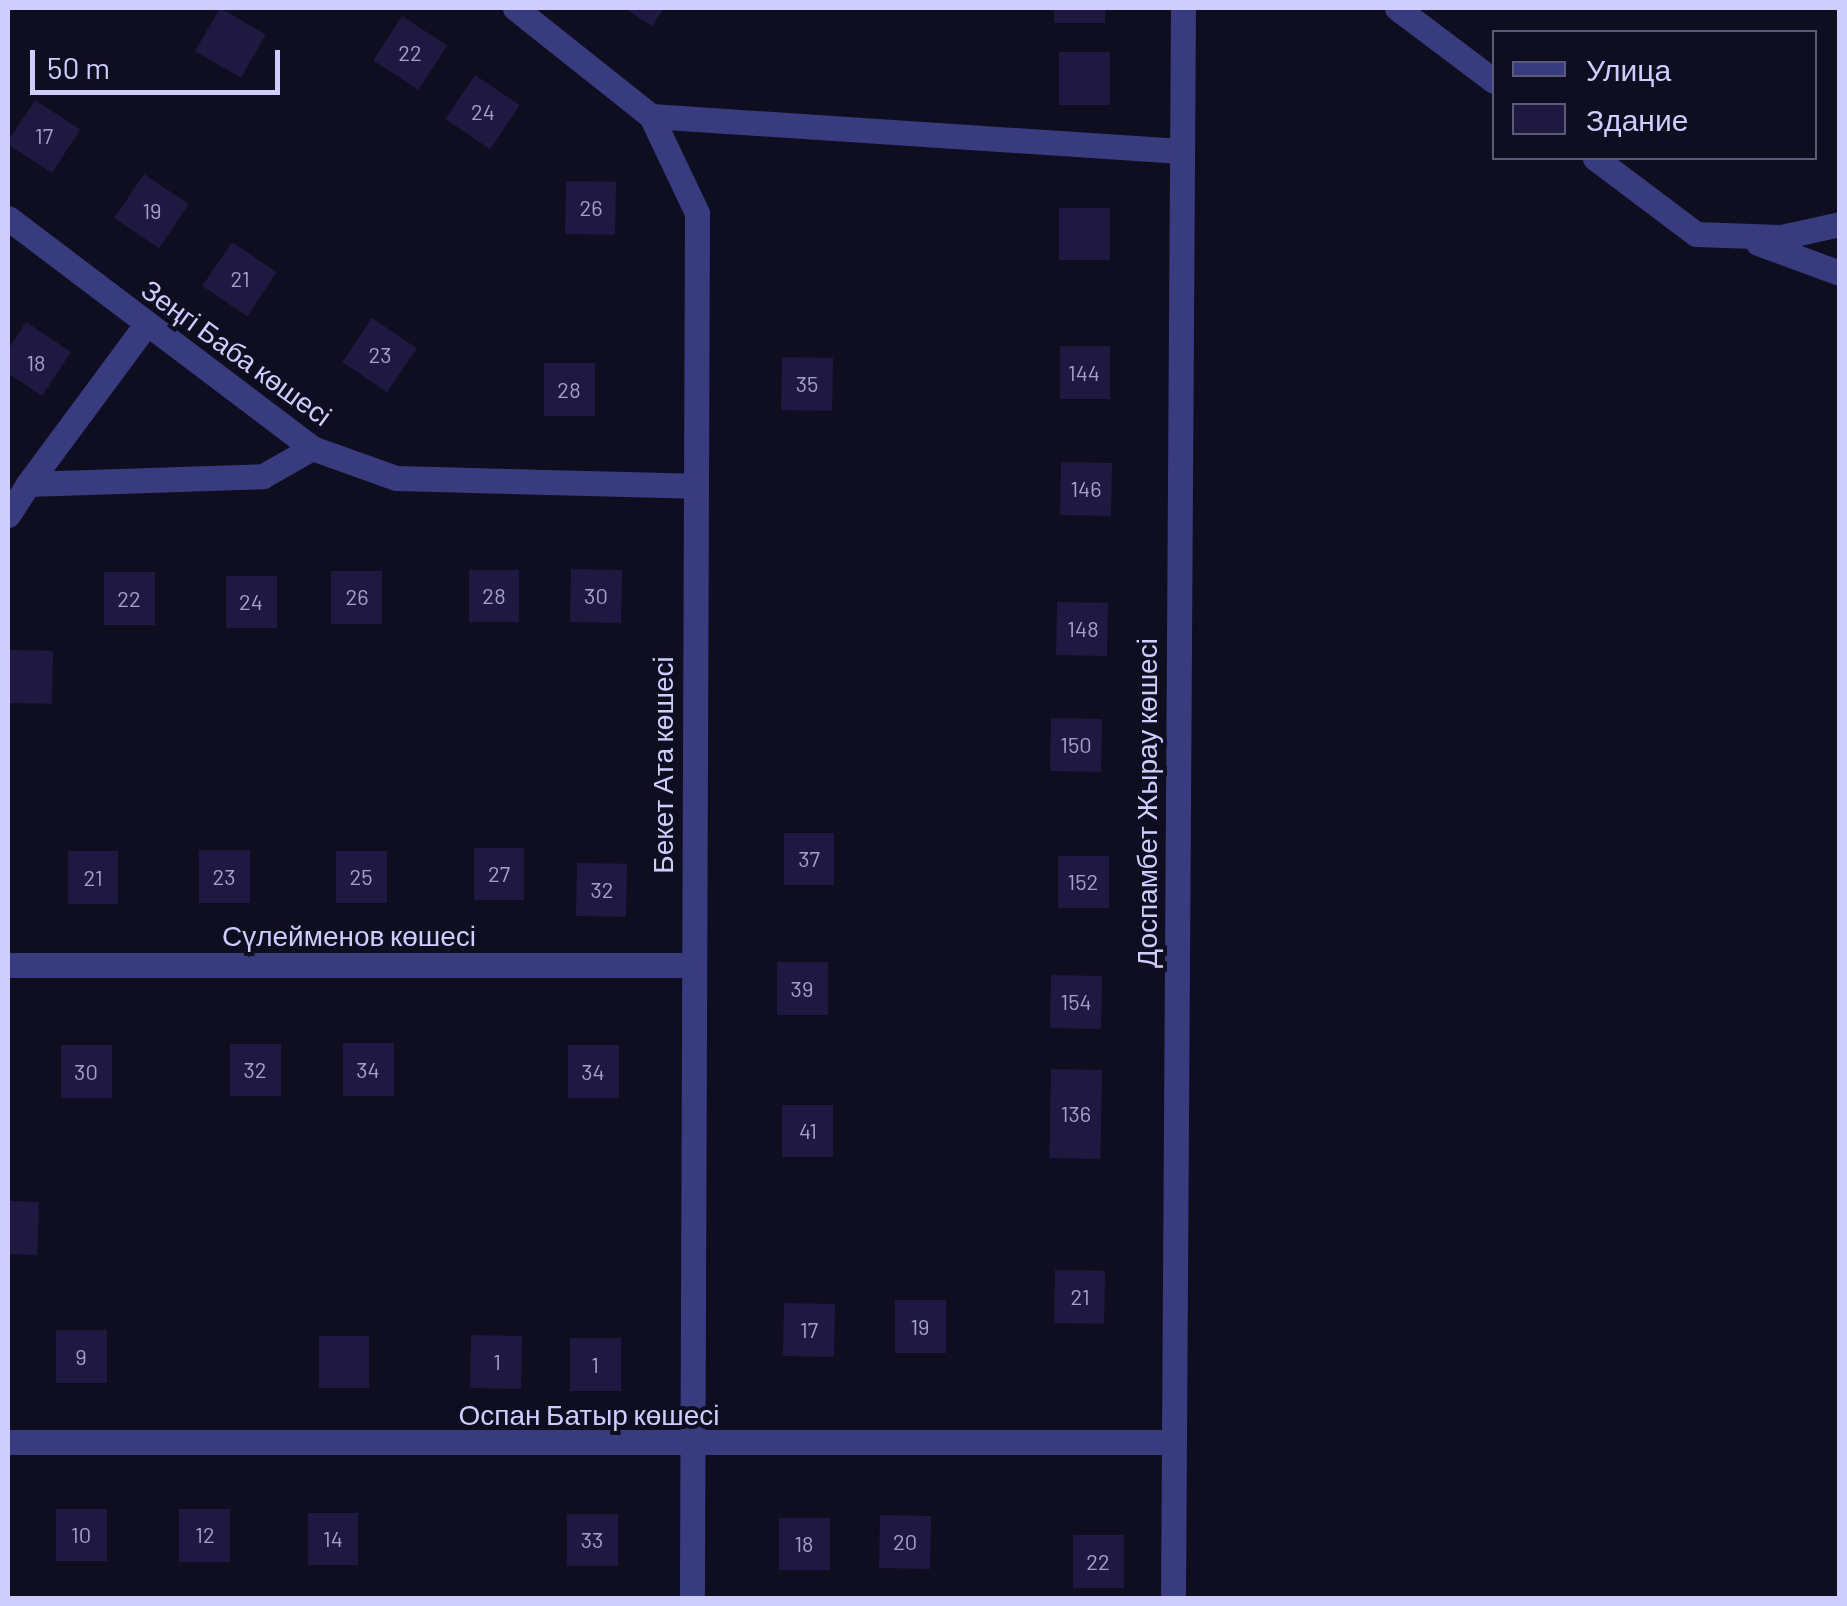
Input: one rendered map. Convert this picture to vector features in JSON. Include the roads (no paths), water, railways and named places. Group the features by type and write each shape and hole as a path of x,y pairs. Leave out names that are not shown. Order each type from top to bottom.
{"street":[{"name":"Бекет Ата көшесі","path":"515,8 651,116 696,212 692,1598"},
{"name":"Доспамбет Жырау көшесі","path":"1173,1598 1183,8"},
{"path":"1397,8 1492,79"},
{"path":"651,116 1181,152"},
{"path":"1598,160 1696,234 1781,237 1840,224"},
{"name":"Зеңгі Баба көшесі","path":"8,218 312,448 396,478 694,486"},
{"path":"1740,236 1840,273"},
{"path":"8,515 146,323"},
{"path":"28,484 263,476 312,448"},
{"name":"Сүлейменов көшесі","path":"8,965 691,965"},
{"name":"Оспан Батыр көшесі","path":"8,1442 1171,1442"}]}
